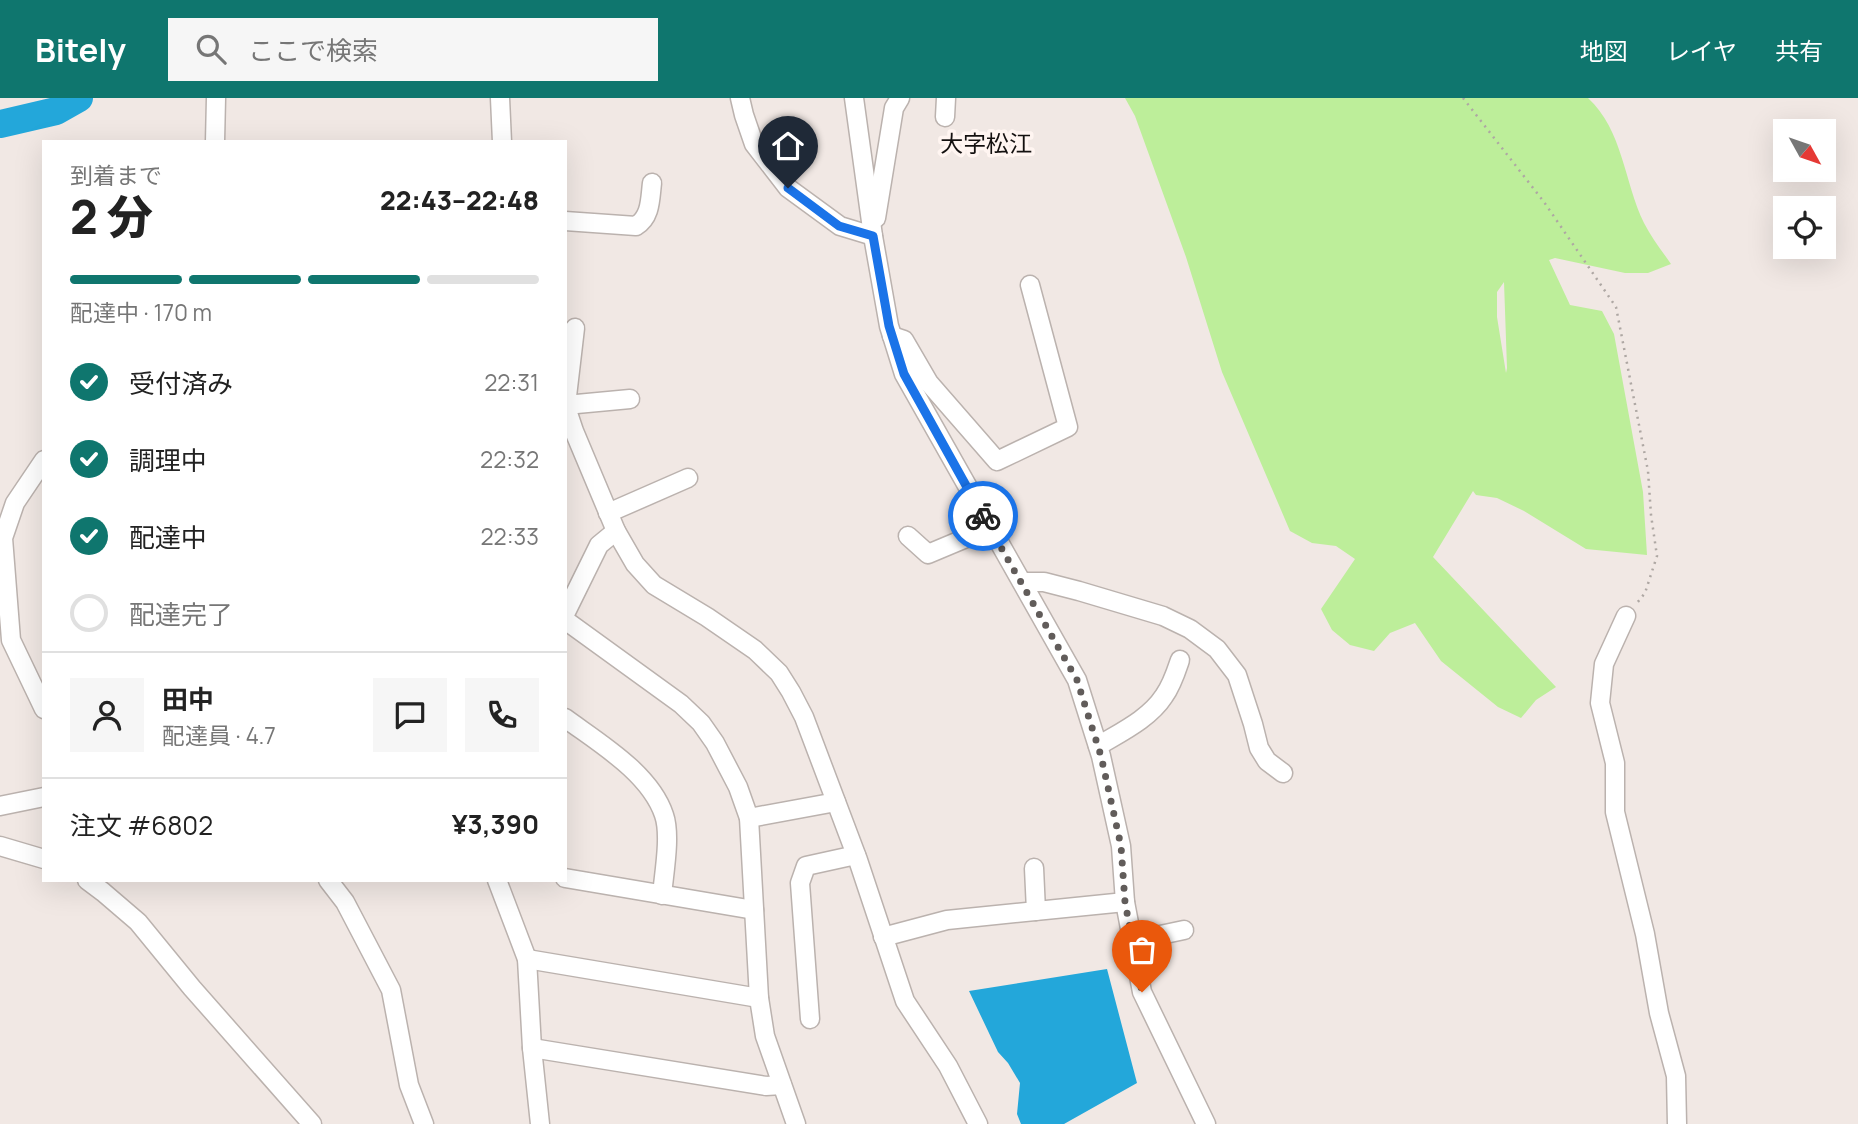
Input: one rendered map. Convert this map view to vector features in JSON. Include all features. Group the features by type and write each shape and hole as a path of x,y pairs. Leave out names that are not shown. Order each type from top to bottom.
{"street":[{"path":"215,140 216,98"},
{"path":"500,98 502,140"},
{"path":"740,98 754,144 788,188 839,226 873,236"},
{"path":"854,98 873,236 892,336 904,374 1077,680 1098,746 1121,846 1125,902 1142,992 1206,1124"},
{"path":"873,236 894,108 900,98"},
{"path":"945,117 946,98"},
{"path":"567,221 636,226 644,221 647,214 652,183"},
{"path":"892,336 904,340 929,383 997,461 1068,427 1031,285"},
{"path":"567,399 575,328"},
{"path":"567,408 630,399"},
{"path":"567,415 570,435 616,531 635,564 654,585 755,650 779,673 791,692 804,717 856,855 905,1001 948,1066 978,1124"},
{"path":"42,463 15,503 3,538 11,640 42,705"},
{"path":"608,513 688,478"},
{"path":"908,536 928,554 990,528"},
{"path":"567,610 599,545 616,531"},
{"path":"1022,582 1044,582 1079,591 1163,616 1190,629 1217,649 1237,675 1259,748 1267,761 1283,773"},
{"path":"1626,616 1604,664 1600,703 1615,763 1615,812 1645,934 1659,1013 1676,1076 1676,1124"},
{"path":"567,621 681,704 701,723 715,743 738,787 749,818 759,998 765,1036 796,1124"},
{"path":"1098,746 1133,725 1164,698 1180,660"},
{"path":"567,719 630,766 655,798 664,815 667,844 662,895"},
{"path":"0,806 42,797"},
{"path":"749,818 836,802"},
{"path":"0,846 42,858"},
{"path":"810,1019 800,883 806,866 856,855"},
{"path":"1034,868 1036,911"},
{"path":"567,878 754,910"},
{"path":"90,882 138,922 192,988 312,1124"},
{"path":"330,882 345,902 391,990 409,1084 424,1124"},
{"path":"498,882 527,959 531,1048 540,1124"},
{"path":"883,937 947,920 1125,902"},
{"path":"1132,941 1184,930"},
{"path":"527,959 759,998"},
{"path":"531,1048 766,1086 782,1085"}],"path":[{"path":"1463,98 1545,202 1616,307 1648,471 1657,556 1645,593 1626,616"}],"green space":[{"path":"1125,98 1588,98 1609,125 1644,223 1671,264 1648,273 1625,273 1555,258 1549,260 1570,305 1602,311 1614,334 1643,492 1647,555 1586,549 1524,511 1497,498 1476,495 1473,491 1433,557 1556,687 1536,700 1521,718 1498,707 1441,661 1415,623 1390,633 1374,651 1350,645 1332,630 1321,609 1355,559 1336,546 1312,543 1290,531 1222,372 1186,257 1135,116","holes":["1504,282 1506,373 1497,317 1497,292"]}],"water":[{"path":"1107,969 1137,1083 1064,1124 1021,1124 1017,1114 1020,1083 998,1052 969,991"}],"waterway":[{"path":"0,124 56,111 79,98"}],"way so far":[{"path":"983,516 1077,680 1101,756 1121,846 1125,902 1142,992"}],"district":[{"name":"大字松江","path":"986,144"}],"route":[{"path":"788,188 839,226 873,236 889,326 904,374 983,516"}]}
